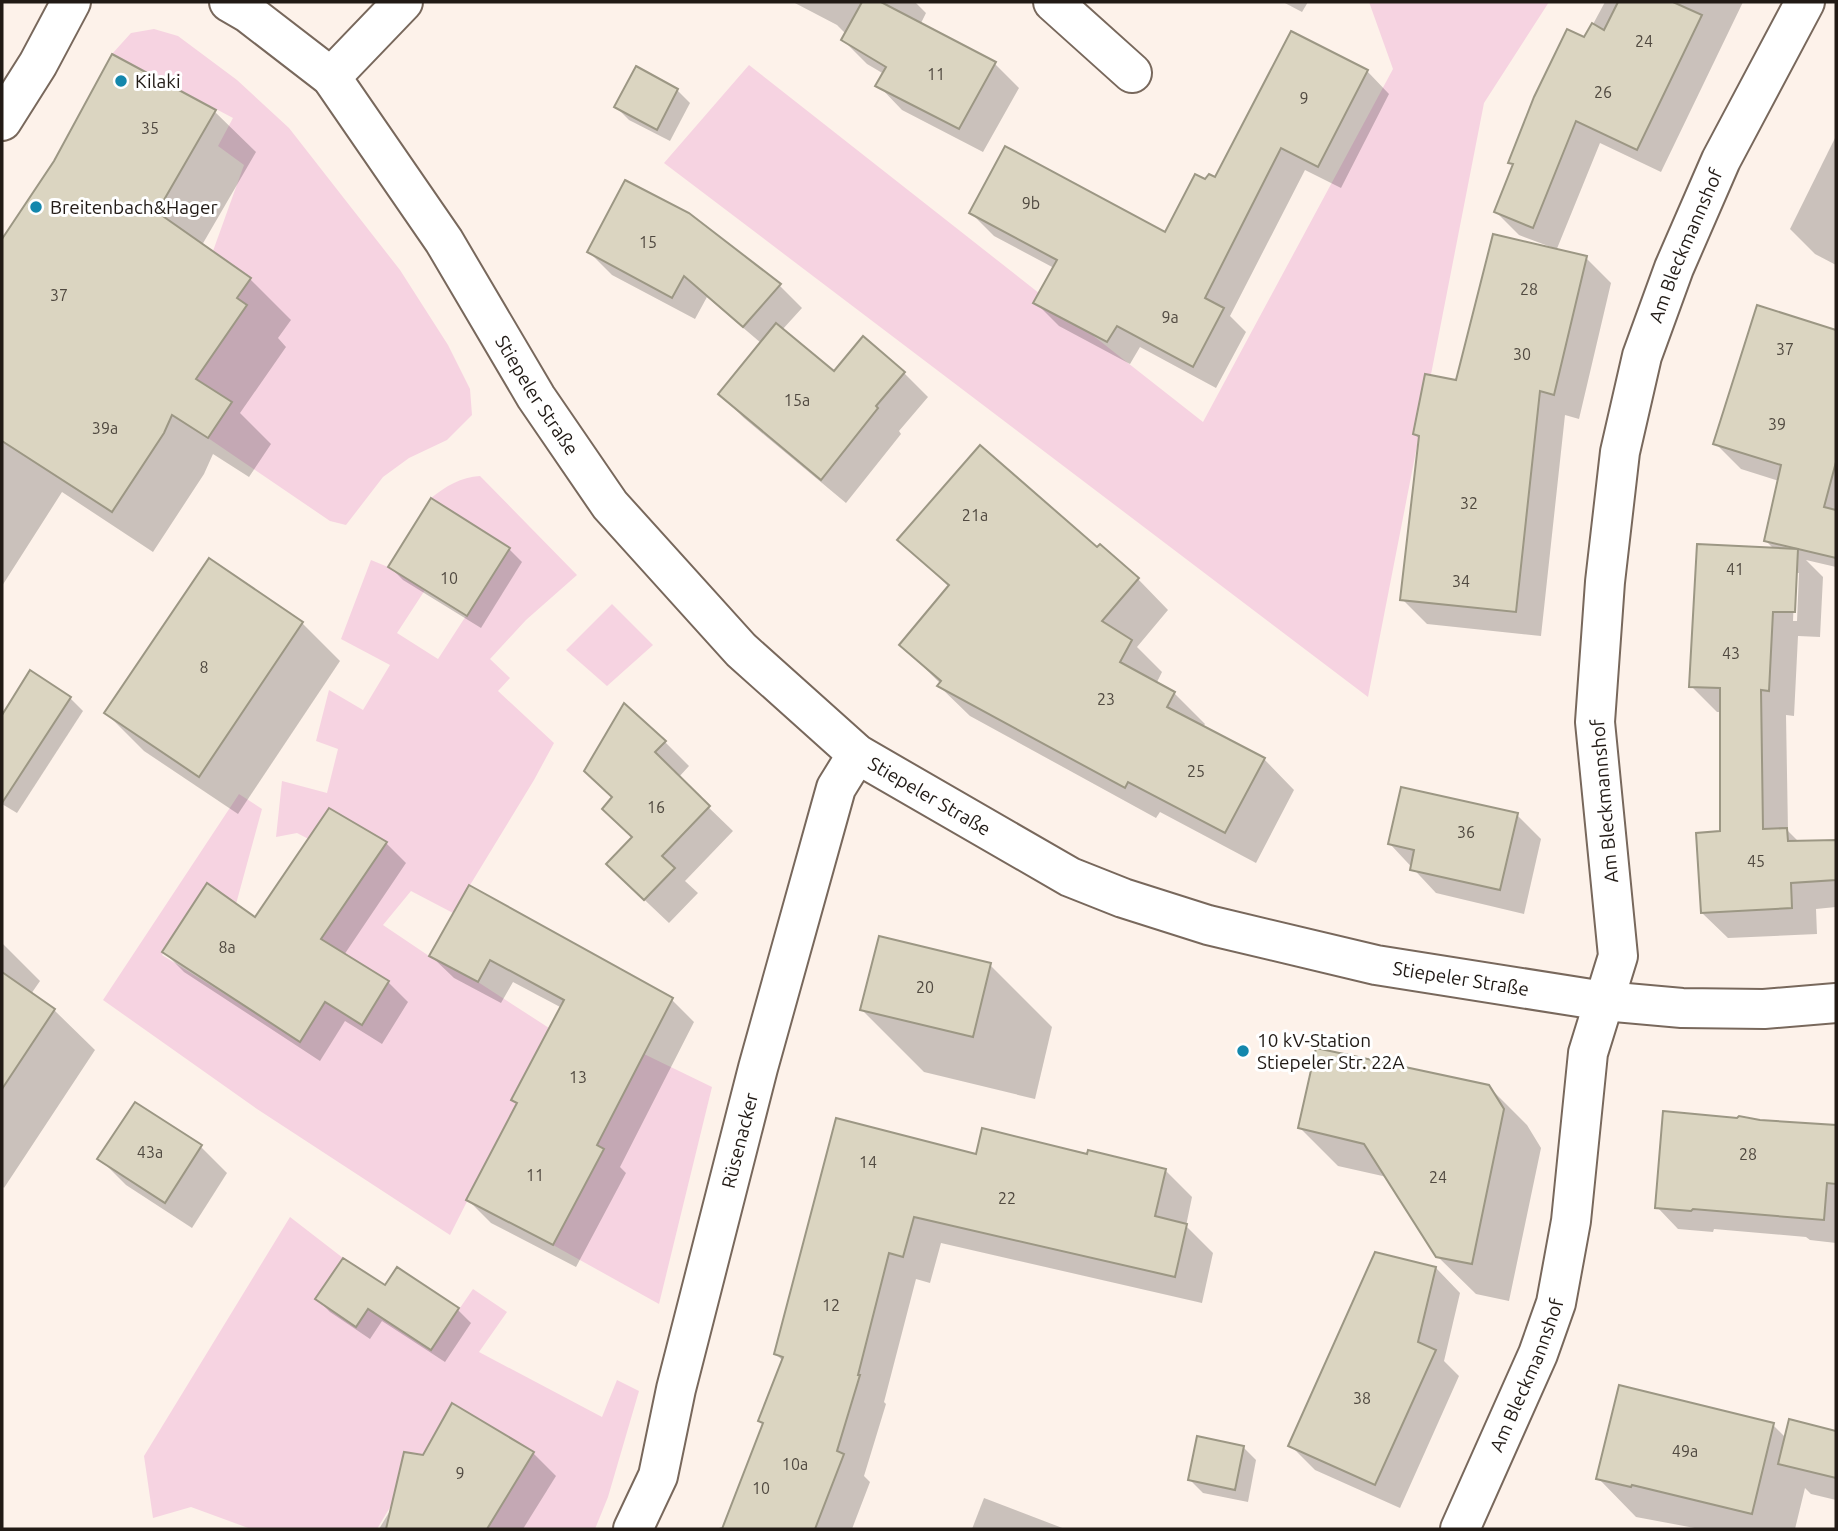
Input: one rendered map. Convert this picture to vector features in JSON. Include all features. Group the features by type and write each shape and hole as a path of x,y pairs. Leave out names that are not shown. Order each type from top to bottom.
{"street":[{"path":"2,120 38,64 71,2"},
{"name":"Stiepeler Straße","path":"229,2 248,13 331,77 444,241 536,397 610,505 741,649 857,754 1070,877 1123,898 1208,925 1376,964 1604,1001 1682,1008 1764,1009 1836,1003"},
{"path":"331,77 403,2"},
{"path":"1053,2 1132,72"},
{"name":"Am Bleckmannshof","path":"1460,1529 1538,1354 1556,1303 1571,1221 1588,1053 1618,956 1595,722 1605,582 1620,452 1642,356 1674,268 1721,160 1805,2"},
{"name":"Rüsenacker","path":"634,1529 658,1476 676,1389 758,1068 836,788 857,754"}],"shaded area":[{"path":"1369,2 1549,2 1484,103 1368,697 664,163 749,65 1203,422 1393,69"},
{"path":"154,29 178,36 237,80 289,128 400,270 448,345 470,389 472,415 447,440 409,458 383,477 346,525 330,521 208,438 232,402 195,378 247,305 237,298 251,278 213,251 244,165 218,146 233,118 112,54 131,33"},
{"path":"480,476 577,575 526,620 490,659 510,678 498,691 554,743 534,780 453,913 411,891 383,925 549,1028 512,1100 517,1103 450,1235 257,1109 103,1000 239,794 262,809 236,904 207,884 162,955 247,1008 358,865 297,833 276,837 282,781 327,793 338,749 316,741 329,690 363,710 390,665 341,639 371,560 388,567 425,590 397,633 438,659 510,548 431,498 454,483"},
{"path":"612,604 653,645 607,686 566,650"},
{"path":"644,1054 712,1087 659,1304 553,1245 604,1149 597,1145"},
{"path":"290,1217 343,1258 315,1299 356,1327 368,1309 431,1350 473,1289 507,1312 479,1352 602,1417 617,1380 639,1391 608,1497 595,1529 487,1529 534,1452 437,1430 423,1455 404,1452 395,1492 398,1494 377,1529 251,1529 191,1507 153,1518 144,1456"}],"building":[{"path":"862,2 881,2 996,62 959,129 875,86 886,67 841,40"},
{"path":"1618,2 1673,2 1702,15 1637,150 1576,121 1533,228 1494,212 1513,164 1508,163 1534,97 1567,29 1584,37 1592,23 1604,30"},
{"path":"1291,31 1368,70 1318,167 1281,148 1205,298 1224,308 1193,367 1117,326 1107,342 1033,303 1057,260 969,213 1005,146 1165,232 1195,174 1205,179 1209,174 1215,177"},
{"path":"112,54 216,110 157,212 251,278 237,298 247,305 196,379 232,402 208,438 172,415 164,433 112,512 2,441 2,239 54,161"},
{"path":"636,66 678,89 657,130 614,107"},
{"path":"625,180 689,213 781,284 743,327 684,276 672,298 587,252"},
{"path":"1493,234 1587,256 1554,395 1540,391 1516,612 1400,600 1419,436 1413,434 1425,374 1456,380"},
{"path":"1757,305 1836,330 1836,462 1824,507 1836,510 1836,558 1764,541 1781,465 1713,444"},
{"path":"776,323 834,371 863,336 905,372 821,480 718,394"},
{"path":"980,445 1097,547 1100,544 1139,578 1102,621 1132,640 1120,662 1175,692 1167,707 1265,758 1225,833 1128,782 1125,788 937,686 941,681 899,645 949,585 897,540"},
{"path":"431,498 510,548 467,616 388,567"},
{"path":"1697,544 1798,549 1795,612 1773,612 1769,691 1761,690 1763,829 1787,828 1788,841 1836,840 1836,880 1791,883 1792,908 1701,913 1696,833 1720,831 1720,688 1689,687"},
{"path":"209,558 303,622 199,777 104,713"},
{"path":"30,670 71,697 2,803 2,715"},
{"path":"624,703 666,741 655,752 710,806 662,856 675,868 644,900 606,864 632,837 602,809 612,797 584,771"},
{"path":"1401,787 1518,813 1500,890 1410,870 1414,850 1388,844"},
{"path":"329,808 387,842 321,939 389,981 362,1025 325,1002 300,1042 162,952 207,883 255,917"},
{"path":"469,885 673,998 597,1145 604,1149 553,1245 466,1200 517,1103 511,1100 564,1000 490,960 478,982 429,956"},
{"path":"879,936 991,963 973,1037 860,1010"},
{"path":"2,972 55,1009 2,1089"},
{"path":"1316,1048 1489,1085 1504,1109 1472,1264 1436,1257 1364,1144 1298,1128"},
{"path":"135,1102 202,1145 165,1203 97,1159"},
{"path":"1663,1111 1836,1125 1836,1184 1827,1183 1824,1220 1655,1208"},
{"path":"836,1118 976,1154 982,1128 1087,1154 1088,1150 1166,1169 1155,1216 1187,1224 1175,1277 914,1217 903,1257 889,1253 860,1375 837,1451 844,1454 815,1529 722,1529 763,1423 758,1421 783,1357 774,1354"},
{"path":"1375,1252 1436,1267 1418,1342 1436,1350 1375,1485 1288,1446"},
{"path":"343,1258 385,1285 397,1267 459,1308 431,1350 368,1309 356,1327 315,1299"},
{"path":"1619,1385 1774,1423 1752,1514 1596,1479"},
{"path":"452,1403 534,1452 487,1529 386,1529 404,1452 423,1455"},
{"path":"1789,1419 1836,1431 1836,1478 1778,1464"},
{"path":"1197,1436 1244,1446 1235,1490 1188,1480"}],"place":[{"name":"Kilaki","path":"121,81"},
{"name":"Breitenbach&Hager","path":"36,207"},
{"name":"10 kV-Station Stiepeler Str. 22A","path":"1243,1051"}]}
